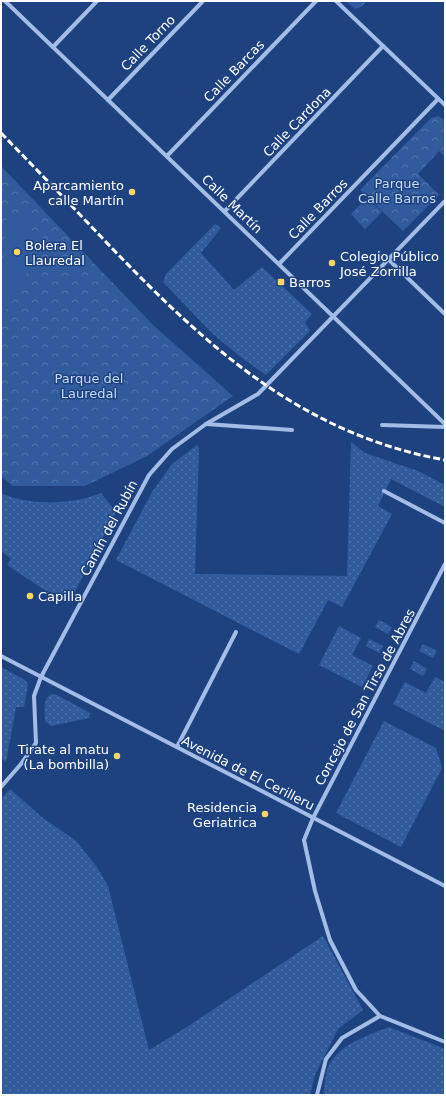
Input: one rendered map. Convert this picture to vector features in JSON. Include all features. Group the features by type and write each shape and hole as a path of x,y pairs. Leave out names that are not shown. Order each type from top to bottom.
{"street":[{"name":"Calle Martín","path":"5,1 445,424"},
{"path":"53,47 97,1"},
{"name":"Calle Torno","path":"108,100 203,1"},
{"name":"Calle Barcas","path":"167,156 316,1"},
{"path":"336,1 445,105"},
{"name":"Calle Cardona","path":"225,211 383,46"},
{"name":"Calle Barros","path":"280,264 438,99"},
{"name":"Camín del Rubín","path":"1,787 21,764 36,742 34,696 41,676 149,475 172,450 206,424 258,394 445,201"},
{"path":"441,205 445,209"},
{"path":"389,260 445,314"},
{"path":"206,424 292,430"},
{"path":"382,425 445,427"},
{"path":"384,491 445,523"},
{"name":"Concejo de San Tirso de Abres","path":"380,1016 356,990 330,940 315,891 304,840 313,818 445,564"},
{"path":"177,747 236,632"},
{"name":"Avenida de El Cerilleru","path":"1,656 445,886"},
{"path":"317,1095 326,1059 342,1038 380,1016 445,1042"}],"green space":[{"path":"346,1 367,1 361,7 355,9"},
{"name":"Parque Calle Barros","path":"438,116 445,120 445,157 439,151 418,174 439,195 403,231 360,190 431,118"},
{"name":"Parque del Lauredal","path":"1,166 153,325 233,396 147,456 85,486 12,486 1,476"},
{"path":"367,198 382,212 365,229 351,214"},
{"name":"Bolera El Llauredal","path":"7,211 32,219 25,285 1,316 1,286"},
{"path":"215,224 221,228 201,253 234,290 262,267 312,314 305,322 310,331 266,375 238,355 213,334 163,282 166,274"},
{"path":"351,442 365,453 418,471 445,485 445,507 391,479 378,506 392,514 342,607 328,600 299,654 116,560 152,492 172,464 197,445 199,449 195,574 347,576"},
{"path":"1,493 24,500 37,502 64,502 90,497 101,493 116,512 69,603 67,603 67,594 52,593 43,589 7,565 11,559 1,551"},
{"path":"379,620 392,627 388,634 375,627"},
{"path":"339,626 361,638 352,655 373,666 362,687 319,665"},
{"path":"369,639 383,646 379,653 366,646"},
{"path":"423,644 437,651 433,658 419,651"},
{"path":"414,661 427,669 423,676 410,669"},
{"path":"1,667 25,680 28,684 24,707 16,707 6,762 1,758"},
{"path":"435,677 445,682 445,731 393,704 405,682 426,693"},
{"path":"52,694 57,695 90,713 89,718 51,726 45,721 45,702"},
{"path":"384,721 436,748 442,768 401,847 336,813"},
{"path":"10,789 43,818 76,841 97,867 108,886 149,1050 187,1027 323,936 363,1010 338,1029 315,1075 310,1095 1,1095 1,799"},
{"path":"389,1027 445,1049 445,1095 323,1095 328,1067 339,1052 354,1042"}],"railway":[{"path":"1,133 143,280 218,349 258,380 300,406 345,429 393,447 445,460"}],"place":[{"name":"Aparcamiento calle Martín","path":"132,192"},
{"name":"Bolera El Llauredal","path":"17,252"},
{"name":"Colegio Público José Zorrilla","path":"332,263"},
{"name":"Barros","path":"281,282"},
{"name":"Capilla","path":"30,596"},
{"name":"Tirate al matu (La bombilla)","path":"117,756"},
{"name":"Residencia Geriatrica","path":"265,814"}]}
